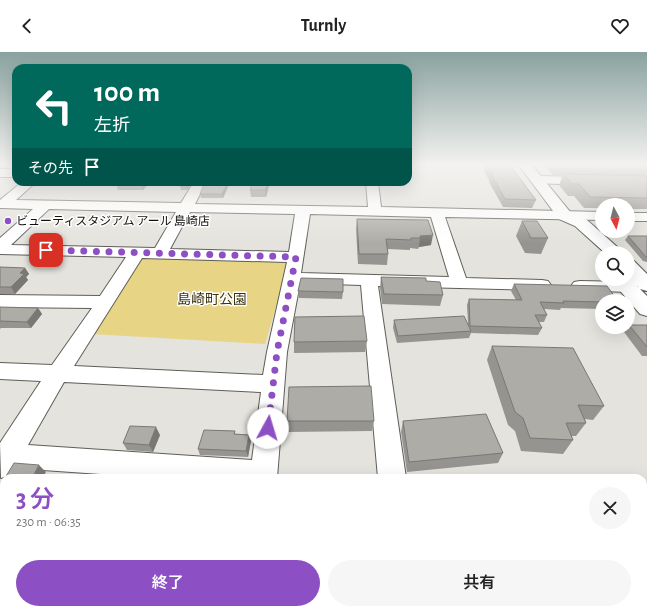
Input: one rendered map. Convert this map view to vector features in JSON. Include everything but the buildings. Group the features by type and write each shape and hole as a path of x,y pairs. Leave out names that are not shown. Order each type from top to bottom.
{"main road":[{"path":"545,190 565,216 581,223 607,246"},
{"path":"565,216 565,223 595,254"},
{"path":"633,286 647,309"}],"street":[{"path":"1,204 19,190"},
{"path":"160,253 196,190"},
{"path":"373,190 375,212"},
{"path":"1,204 595,216"},
{"path":"0,246 45,205"},
{"path":"263,474 281,325 292,278 303,211"},
{"path":"437,213 459,283"},
{"path":"635,217 647,217"},
{"path":"0,249 296,257"},
{"path":"137,253 2,460 246,474"},
{"path":"292,278 459,283 595,284"},
{"path":"369,281 392,474"},
{"path":"0,301 106,302"},
{"path":"0,371 273,384"}],"green space":[{"name":"島崎町公園","path":"140,258 289,262 265,344 91,334"}],"place":[{"name":"ビューティスタジアム アール 島崎店","path":"8,221"}],"route":[{"path":"46,250 296,257 281,325 268,428"}]}
